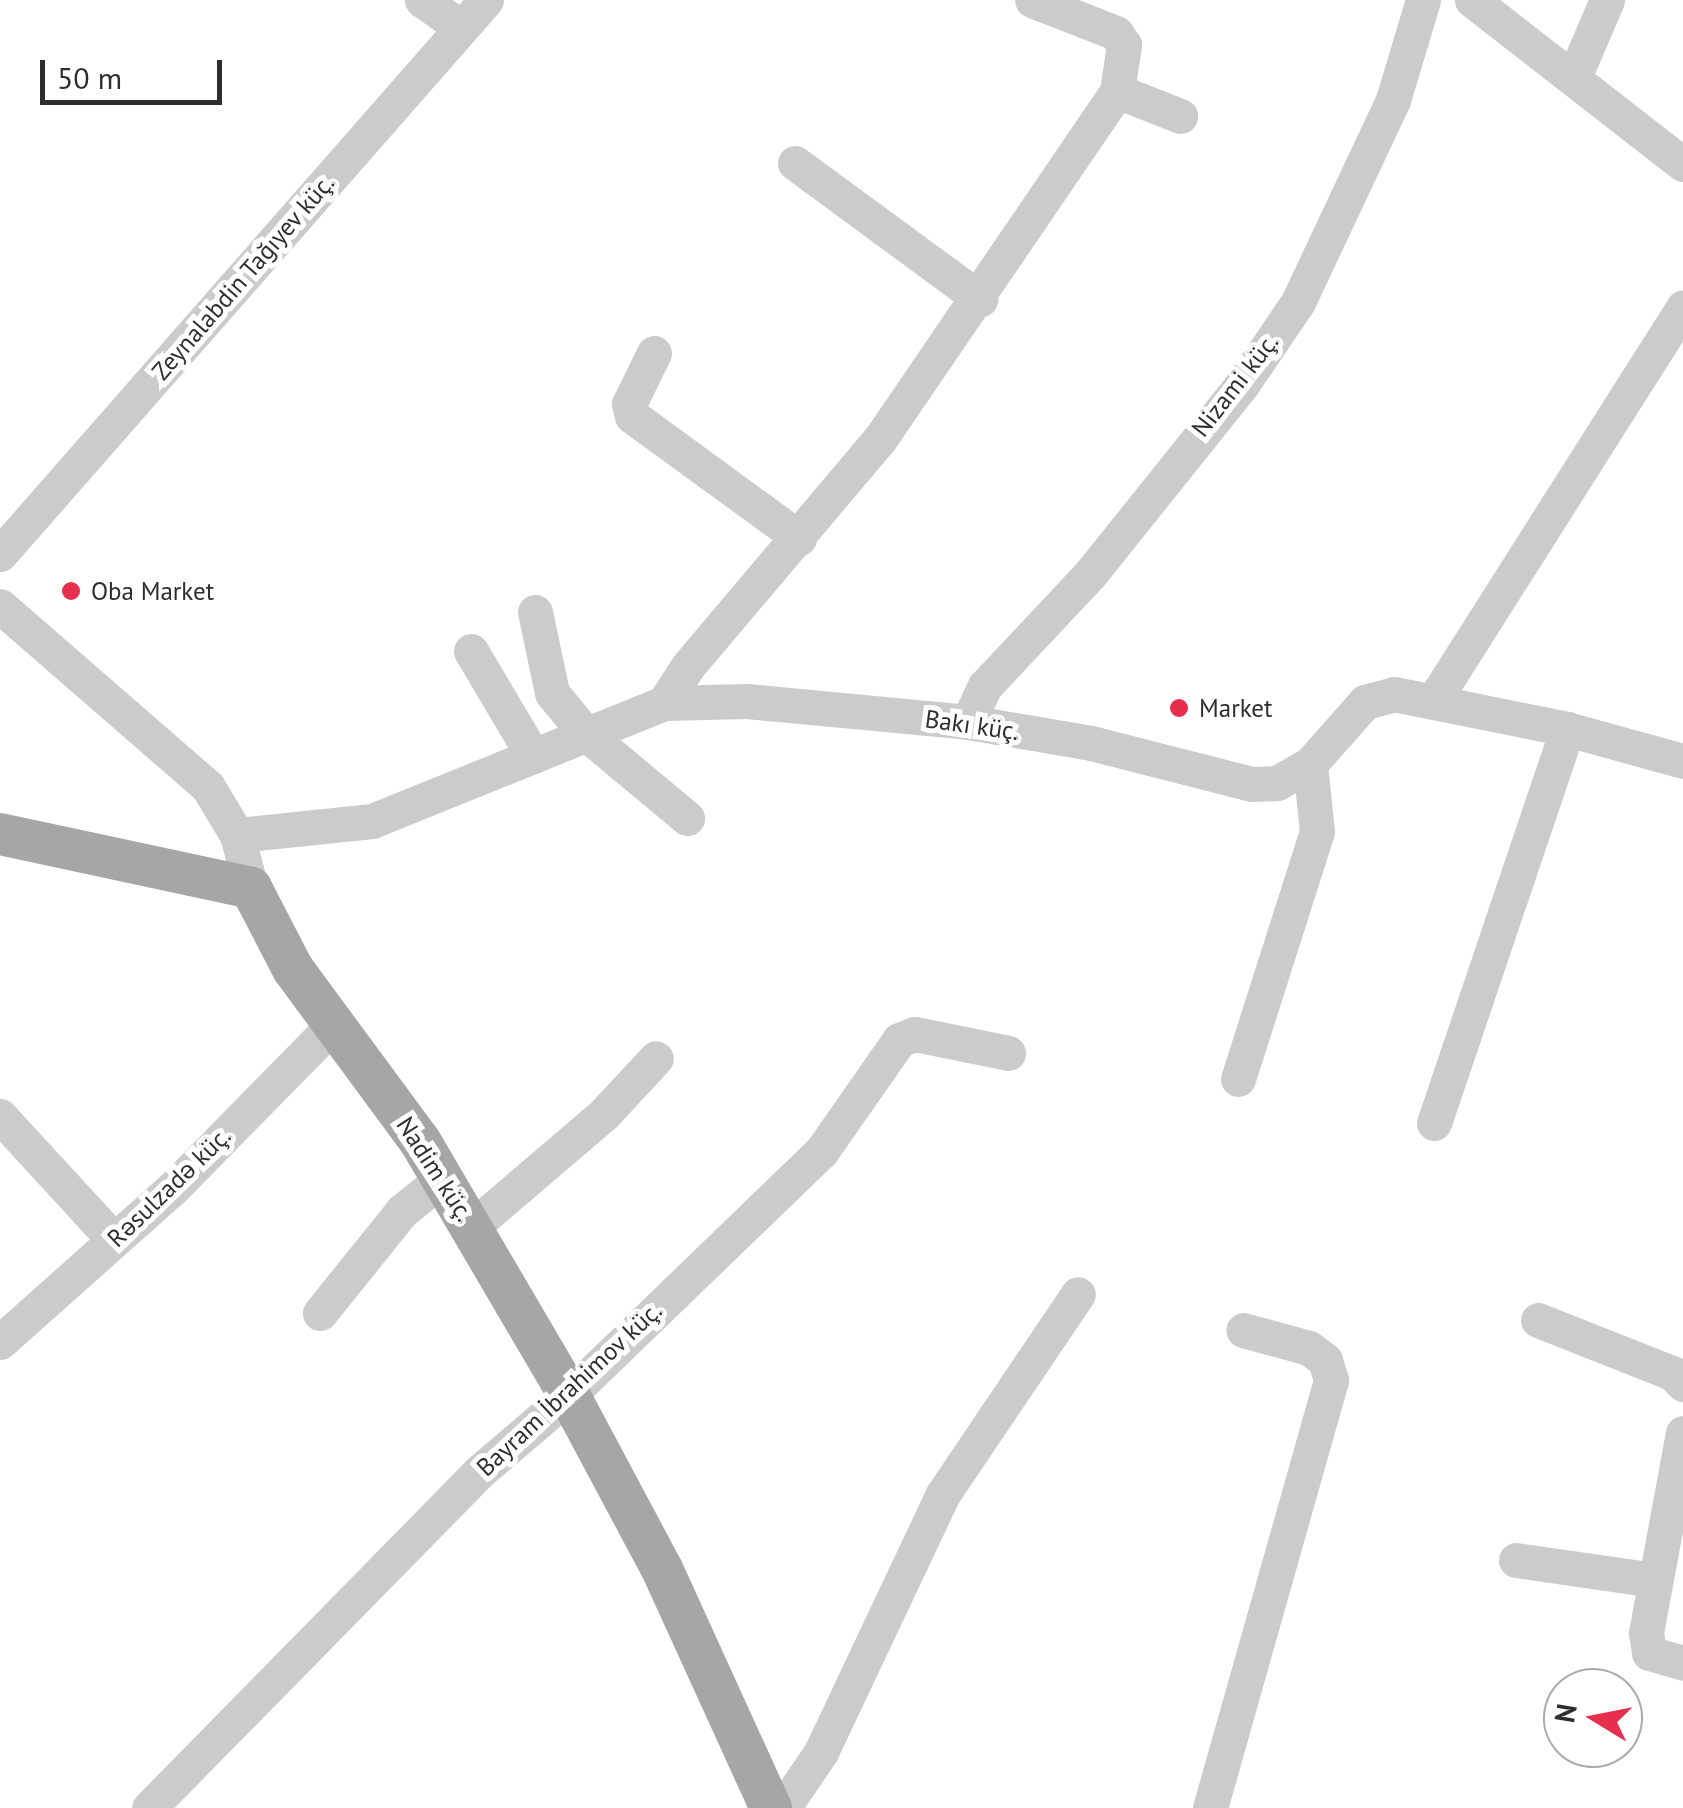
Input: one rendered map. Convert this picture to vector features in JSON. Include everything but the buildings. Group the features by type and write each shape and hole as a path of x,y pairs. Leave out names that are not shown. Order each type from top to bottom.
{"main road":[{"path":"0,834 251,888"},
{"name":"Nadim küç.","path":"251,888 332,1026 443,1178 473,1226 662,1569 771,1808"}],"street":[{"path":"422,0 462,27"},
{"name":"Zeynalabdin Tağıyev küç.","path":"0,554 486,0"},
{"path":"664,703 688,666 880,440 980,299 1117,92 1124,45 1116,34 1032,0"},
{"name":"Nizami küç.","path":"968,722 986,686 1091,572 1298,302 1393,100 1423,0"},
{"path":"1472,0 1683,164"},
{"path":"1574,78 1607,0"},
{"path":"1117,92 1180,116"},
{"path":"795,163 980,299"},
{"path":"1434,700 1683,308"},
{"path":"654,354 629,404 632,416 799,538"},
{"name":"Nadim küç.","path":"0,606 208,788 237,835 251,888"},
{"path":"535,612 552,692 585,733 686,818"},
{"path":"471,651 533,756"},
{"name":"Bakı küç.","path":"237,835 372,821 664,703 747,701 968,722 1091,744 1252,784 1278,783 1310,764 1365,702 1394,694 1567,729 1683,761"},
{"path":"1434,1124 1567,729"},
{"path":"1238,1079 1316,832 1310,764"},
{"name":"Rəsulzadə küç.","path":"0,1342 114,1240 332,1026"},
{"name":"Bayram İbrahimov küç.","path":"149,1808 479,1472 568,1396 821,1152 898,1040 915,1034 1008,1053"},
{"path":"473,1226 604,1114 656,1058"},
{"path":"0,1116 114,1240"},
{"path":"320,1313 402,1212 443,1178"},
{"path":"783,1808 821,1752 943,1494 1078,1294"},
{"path":"1538,1320 1672,1373 1683,1384"},
{"path":"1210,1808 1331,1380 1325,1360 1309,1348 1243,1330"},
{"path":"1683,1433 1654,1580 1649,1653 1683,1664"},
{"path":"1516,1560 1654,1580"}],"place":[{"name":"Oba Market","path":"71,591"},
{"name":"Market","path":"1179,708"}]}
